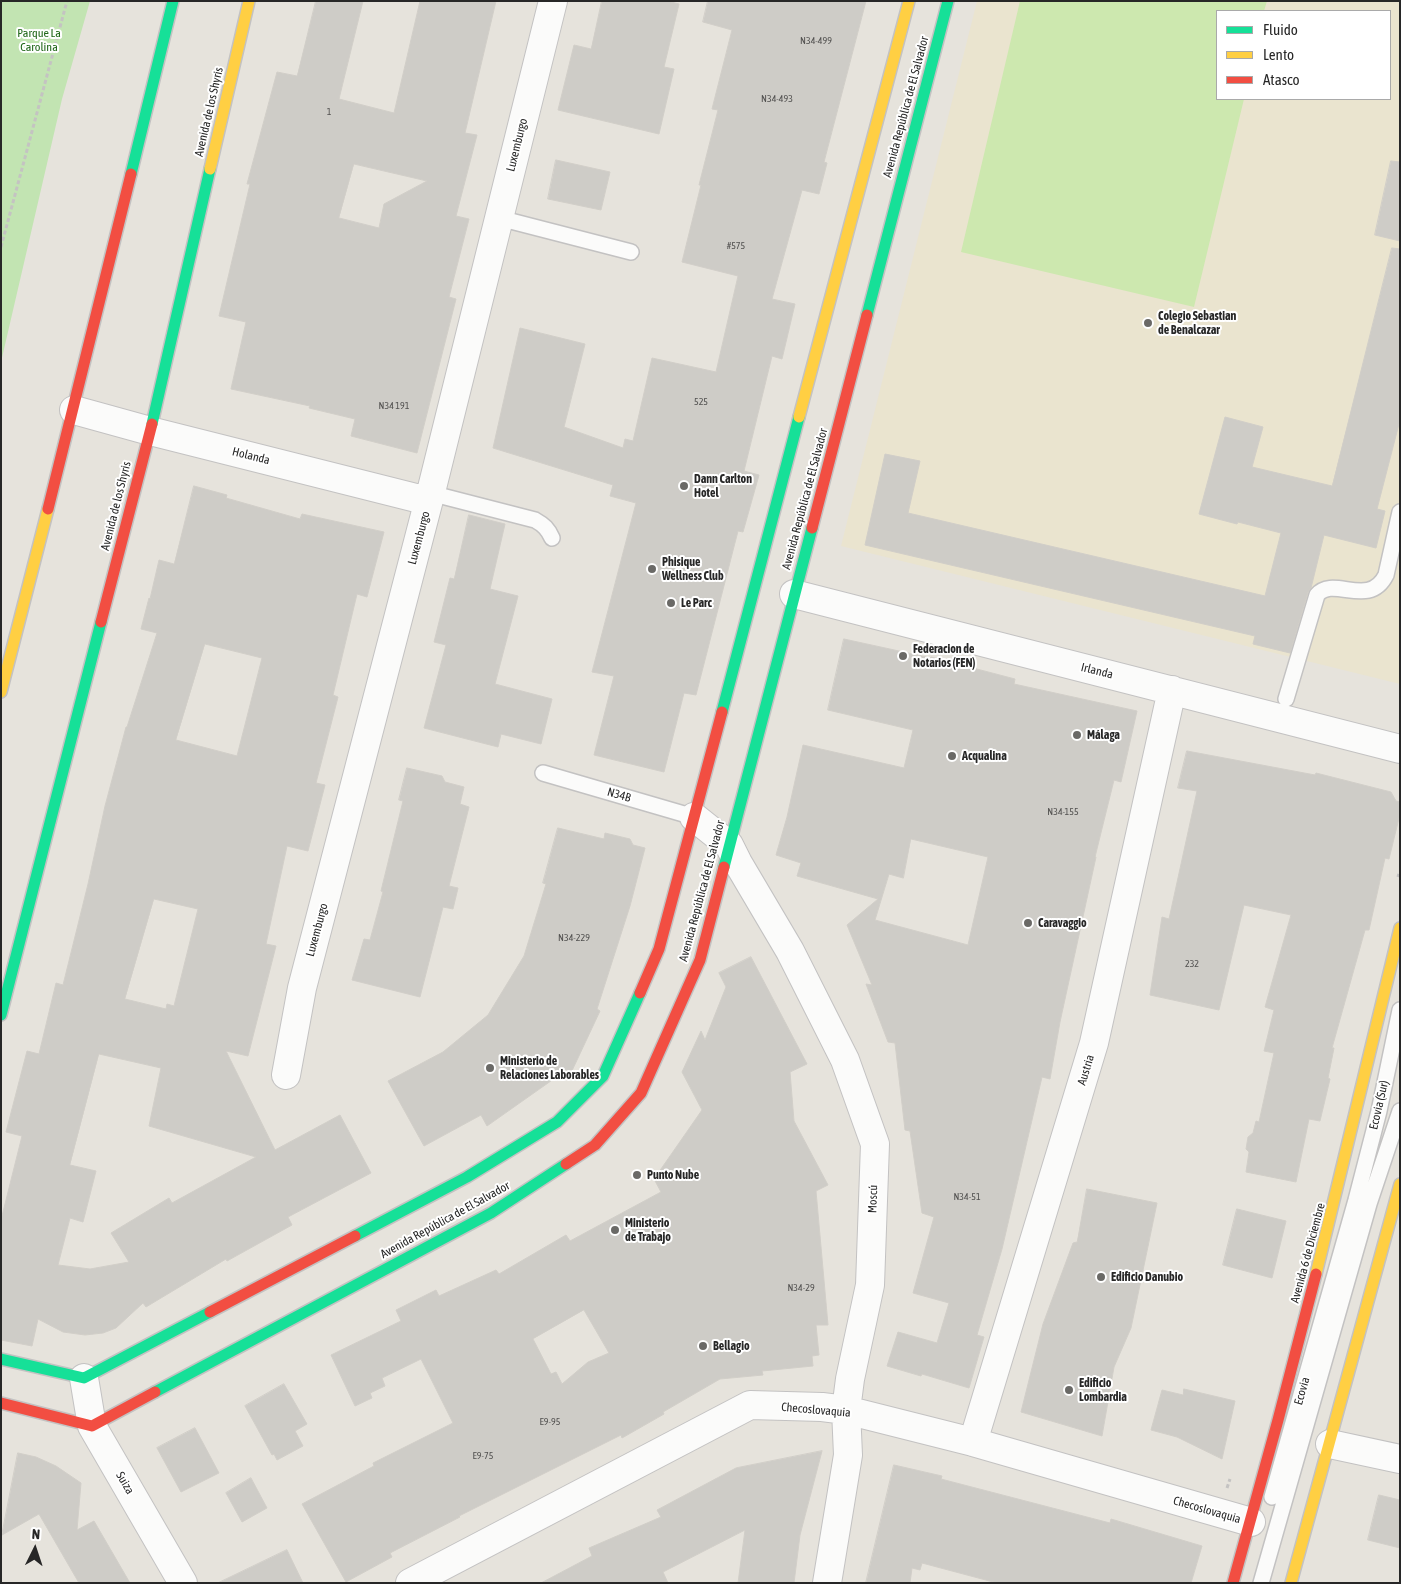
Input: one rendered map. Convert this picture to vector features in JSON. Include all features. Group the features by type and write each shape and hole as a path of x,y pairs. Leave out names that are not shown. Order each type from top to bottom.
{"street":[{"path":"1,692 5,664 74,410 173,1"},
{"name":"Avenida de los Shyris","path":"1,1015 150,431 249,1"},
{"name":"Luxemburgo","path":"286,1075 302,988 429,497 553,1"},
{"name":"Avenida República de El Salvador","path":"84,1378 467,1177 556,1122 602,1076 660,949 909,1"},
{"name":"Avenida República de El Salvador","path":"92,1426 491,1213 595,1145 641,1093 700,960 948,1"},
{"name":"Holanda","path":"74,410 150,431 429,497"},
{"name":"Irlanda","path":"794,594 1400,749"},
{"name":"Austria","path":"973,1442 1094,1043 1172,690"},
{"path":"694,817 729,845"},
{"name":"Moscú","path":"729,845 790,951 845,1060 875,1144 870,1285 850,1378 846,1410 848,1455 827,1583"},
{"name":"Avenida 6 de Diciembre","path":"1233,1583 1338,1195 1400,928"},
{"path":"1291,1583 1400,1184"},
{"path":"1,1358 84,1378"},
{"name":"Suiza","path":"84,1378 92,1426 183,1583"},
{"path":"1,1404 92,1426"},
{"name":"Checoslovaquia","path":"410,1583 750,1406 846,1410 973,1442 1251,1522"},
{"path":"1330,1444 1400,1459"}],"lane":[{"path":"499,218 631,252"},
{"path":"429,497 535,520 543,524 552,538"},
{"path":"1286,700 1317,595 1321,590 1327,588 1365,591 1382,584 1386,575 1400,512"},
{"name":"N34B","path":"543,773 694,817"},
{"name":"Ecovia (Sur)","path":"1363,1202 1379,1111 1400,1010"},
{"path":"1363,1202 1400,1111"},
{"name":"Ecovia","path":"1247,1583 1363,1202"},
{"name":"Ecovia","path":"1261,1583 1363,1202"}],"path":[{"path":"1,247 67,1"}],"shaded area":[{"name":"Colegio Sebastian de Benalcazar","path":"977,1 1400,1 1400,684 841,546"}],"green space":[{"name":"Parque La Carolina","path":"1,1 90,1 62,99 1,362"},
{"path":"1020,1 1267,1 1264,10 1216,10 1216,100 1244,100 1194,307 961,252"}],"building":[{"path":"316,1 363,1 339,99 394,113 420,1 496,1 465,133 477,135 456,216 469,219 449,297 456,299 417,453 351,436 355,419 309,408 310,406 231,389 246,322 219,316 250,184 247,184 277,72 297,76","holes":["354,164 427,181 384,204 379,228 339,218"]},
{"path":"602,1 667,1 679,4 664,67 674,69 659,134 558,110 574,45 591,49"},
{"path":"708,1 866,1 824,162 827,163 819,194 802,190 772,299 795,304 782,359 772,356 744,471 759,475 743,532 738,531 696,695 684,693 664,772 594,755 614,676 592,672 636,503 610,496 613,485 493,448 520,328 585,344 564,427 623,448 625,439 633,441 652,358 716,372 738,276 682,262 718,110 712,109 732,30 703,22"},
{"path":"556,160 610,172 601,210 548,199"},
{"path":"1391,161 1400,162 1400,241 1375,235"},
{"path":"1392,248 1400,249 1400,420 1377,509 1385,511 1376,548 1324,535 1311,588 1308,592 1290,653 1253,644 1255,636 865,545 885,454 920,461 908,513 1265,596 1281,533 1199,514 1225,417 1263,427 1252,467 1332,486"},
{"path":"194,486 227,495 226,498 300,519 302,514 384,532 367,597 357,594 333,695 338,697 316,783 325,785 308,851 287,846 266,944 276,946 248,1056 226,1051 275,1150 340,1115 371,1173 288,1217 292,1225 227,1261 226,1259 146,1307 143,1303 116,1328 103,1333 85,1335 63,1332 38,1319 32,1346 1,1340 1,1220 22,1136 6,1132 27,1051 39,1054 56,983 63,985 105,806 126,727 157,633 141,629 159,560 174,564","holes":["205,644 262,658 237,756 176,740","154,899 198,909 174,1006 167,1004 166,1009 125,999","99,1054 161,1068 149,1126 256,1157 172,1203 169,1198 111,1233 129,1262 90,1269 58,1265 70,1218 83,1222 96,1171 70,1165"]},
{"path":"469,515 505,524 490,589 518,596 495,684 552,699 541,744 501,734 498,747 424,728 446,645 434,642 450,578 454,579"},
{"path":"844,639 931,657 1015,679 1014,684 1137,711 1121,782 1114,780 1095,857 1060,1022 1050,1079 1042,1077 1002,1249 977,1335 984,1337 969,1388 887,1366 898,1332 937,1343 949,1303 913,1293 934,1217 922,1213 910,1131 905,1130 895,1043 888,1042 866,984 872,985 847,925 878,899 797,876 801,863 776,855 787,817 803,745 904,768 913,730 828,710","holes":["911,839 988,857 968,945 875,920 889,874 903,878"]},
{"path":"1187,751 1315,775 1316,773 1391,792 1396,801 1400,802 1400,814 1389,859 1385,858 1369,930 1365,930 1332,1048 1334,1048 1328,1078 1330,1079 1320,1121 1309,1119 1296,1182 1246,1172 1249,1152 1246,1149 1248,1137 1253,1133 1256,1121 1259,1122 1274,1053 1264,1051 1274,1010 1265,1007 1291,915 1244,905 1219,1010 1150,995 1162,917 1169,919 1197,791 1178,788"},
{"path":"407,768 442,776 445,782 464,787 460,804 469,807 449,886 458,888 453,909 443,907 420,997 352,980 364,939 370,940 383,892 381,891 403,801 399,800"},
{"path":"558,828 604,839 605,833 630,839 633,845 645,848 630,906 597,1009 600,1011 570,1075 565,1071 487,1126 481,1115 424,1146 388,1081 443,1052 488,1015 524,956 546,884 543,883"},
{"path":"751,957 807,1064 790,1072 794,1121 828,1185 816,1191 828,1325 816,1325 819,1355 812,1356 813,1366 762,1371 763,1375 720,1379 622,1438 621,1435 459,1516 390,1553 392,1557 346,1582 302,1504 374,1466 373,1463 453,1423 421,1359 382,1378 385,1386 370,1393 372,1398 355,1406 331,1355 401,1321 396,1310 436,1290 439,1296 496,1270 499,1274 566,1235 570,1241 661,1192 654,1179 702,1110 682,1072 701,1031 705,1040 726,987 719,973","holes":["584,1310 609,1353 588,1362 562,1384 556,1372 551,1374 533,1339"]},
{"path":"1087,1189 1157,1203 1131,1328 1114,1367 1102,1436 1021,1412 1043,1324 1073,1243 1077,1242"},
{"path":"1237,1209 1286,1221 1272,1278 1223,1265"},
{"path":"284,1384 307,1424 295,1431 303,1446 277,1460 274,1454 272,1455 245,1406"},
{"path":"1184,1389 1235,1401 1222,1459 1177,1437 1151,1430 1162,1390 1183,1395"},
{"path":"195,1428 219,1473 181,1492 157,1448"},
{"path":"822,1451 800,1535 794,1583 738,1583 745,1530 663,1572 668,1583 541,1583 592,1556 589,1548 661,1517 657,1510 736,1468"},
{"path":"18,1453 36,1457 56,1466 81,1483 77,1530 94,1521 130,1583 79,1583 39,1514 2,1535"},
{"path":"894,1465 942,1476 941,1479 1110,1523 1111,1519 1202,1546 1191,1583 997,1583 922,1563 920,1570 912,1568 910,1583 866,1583"},
{"path":"251,1478 267,1508 242,1522 226,1493"},
{"path":"1379,1495 1400,1500 1400,1548 1368,1540"},
{"path":"287,1550 303,1583 218,1583"}],"traffic: fast":[{"path":"131,174 173,1"},
{"path":"867,315 948,1"},
{"path":"152,424 210,169"},
{"path":"722,712 799,417"},
{"path":"724,867 812,528"},
{"path":"1,1015 101,622"},
{"path":"355,1236 467,1177 557,1122 603,1076 640,993"},
{"path":"155,1392 491,1213 566,1164"},
{"path":"1,1359 84,1378 210,1312"}],"traffic: slow":[{"path":"210,169 249,1"},
{"path":"799,417 909,1"},
{"path":"1,692 48,509"},
{"path":"1316,1274 1400,928"},
{"path":"1291,1583 1400,1184"}],"traffic: jam":[{"path":"48,509 131,174"},
{"path":"812,528 867,315"},
{"path":"101,622 152,424"},
{"path":"640,993 659,949 722,712"},
{"path":"566,1164 595,1145 641,1093 700,960 724,867"},
{"path":"210,1312 355,1236"},
{"path":"1233,1583 1316,1274"},
{"path":"1,1403 92,1426 155,1392"}],"place":[{"name":"Colegio Sebastian de Benalcazar","path":"1148,323"},
{"name":"Dann Carlton Hotel","path":"684,486"},
{"name":"Phisique Wellness Club","path":"652,569"},
{"name":"Le Parc","path":"671,603"},
{"name":"Federacion de Notarios (FEN)","path":"903,656"},
{"name":"Málaga","path":"1077,735"},
{"name":"Acqualina","path":"952,756"},
{"name":"Caravaggio","path":"1028,923"},
{"name":"Ministerio de Relaciones Laborables","path":"490,1068"},
{"name":"Punto Nube","path":"637,1175"},
{"name":"Ministerio de Trabajo","path":"615,1230"},
{"name":"Edificio Danubio","path":"1101,1277"},
{"name":"Bellagio","path":"703,1346"},
{"name":"Edificio Lombardia","path":"1069,1390"}]}
